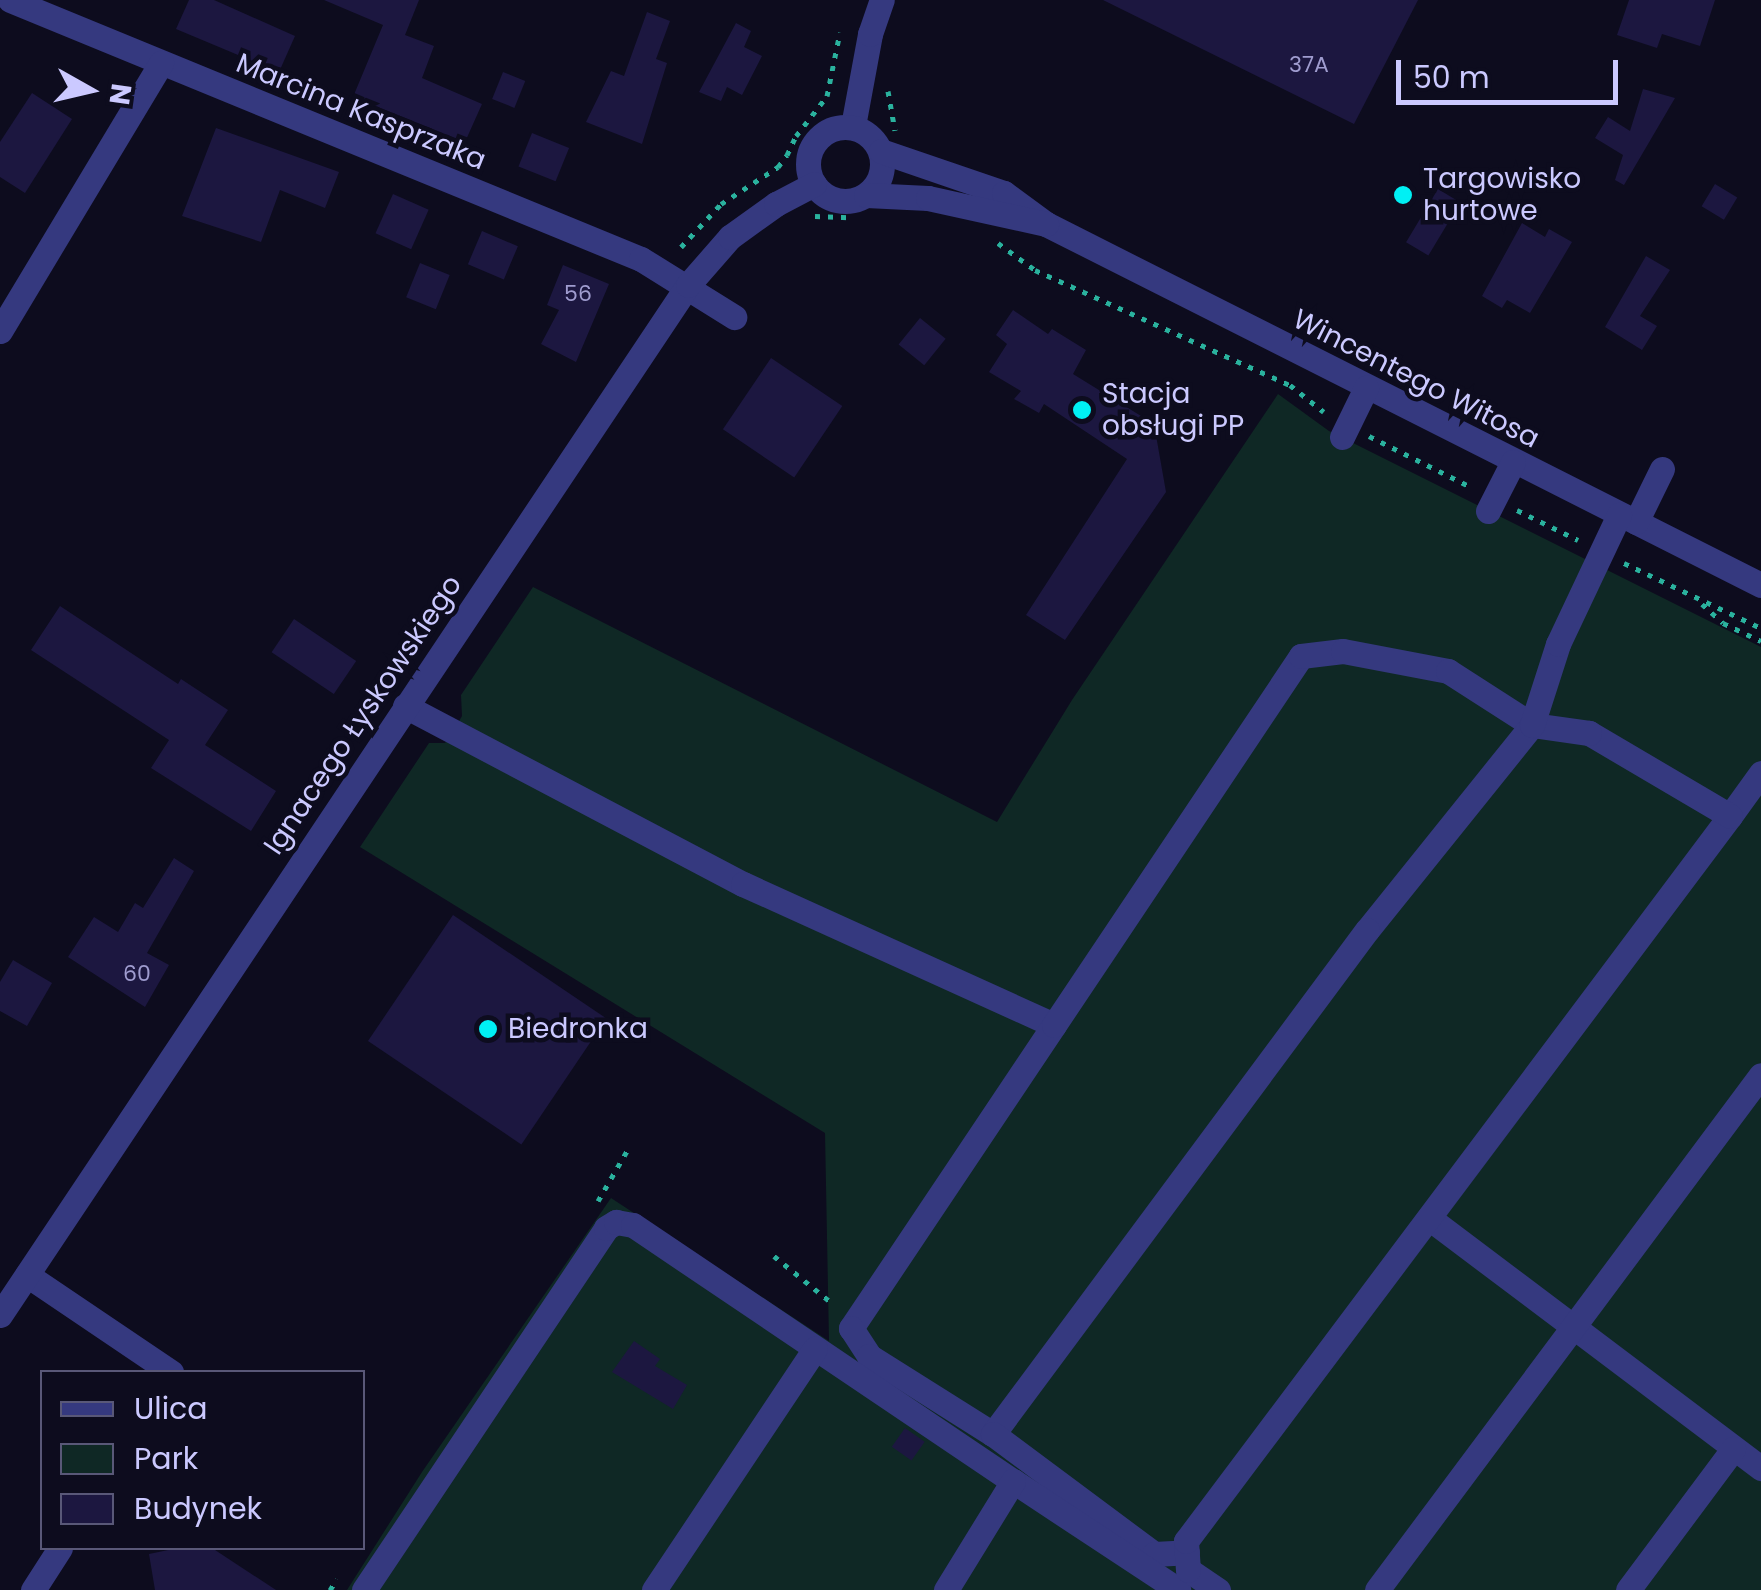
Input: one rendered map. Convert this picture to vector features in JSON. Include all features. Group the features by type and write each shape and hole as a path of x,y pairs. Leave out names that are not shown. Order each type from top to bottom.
{"street":[{"name":"Marcina Kasprzaka","path":"10,0 641,259 734,317"},
{"path":"853,126 870,34 882,0"},
{"path":"0,332 161,63"},
{"path":"839,126 853,126 874,140 892,145 881,176 866,195 856,200 832,199 814,184 808,161 817,138 839,126"},
{"name":"Wincentego Witosa","path":"892,145 1004,193 1046,224 1761,585"},
{"name":"Ignacego Łyskowskiego","path":"0,1315 688,285 730,237 814,184"},
{"name":"Wincentego Witosa","path":"866,195 928,198 1046,224"},
{"path":"1344,431 1366,388"},
{"path":"1492,505 1513,462"},
{"path":"993,1434 1367,930 1532,724 1558,644 1601,552 1662,469"},
{"path":"1187,1552 1154,1554 993,1434 869,1356 856,1342 851,1328 1301,656 1343,651 1448,671 1532,724 1588,733 1730,816"},
{"path":"405,706 743,884 1054,1025"},
{"path":"1218,1590 1188,1570 1186,1541 1761,773"},
{"path":"1376,1590 1761,1075"},
{"path":"1429,1218 1761,1468"},
{"path":"364,1590 606,1228 616,1222 633,1225 1178,1590"},
{"path":"27,1275 168,1370"},
{"path":"654,1590 815,1349"},
{"path":"1628,1590 1733,1449"},
{"path":"946,1590 1013,1481"},
{"path":"33,1590 59,1550"}],"path":[{"path":"676,253 721,204 778,167 806,121 820,109 841,27"},
{"path":"820,79 840,82"},
{"path":"879,88 888,90 896,132 892,145"},
{"path":"989,238 1036,270 1290,385 1344,431 1492,505 1761,628"},
{"path":"1700,602 1724,623 1761,640"},
{"path":"592,1212 628,1151"},
{"path":"774,1256 855,1322"}],"green space":[{"path":"1278,394 1329,431 1761,647 1761,1590 347,1590 422,1472 611,1198 829,1341 825,1133 360,847 429,743 445,743 452,733 462,716 461,695 533,587 997,822 1072,700"}],"building":[{"path":"189,0 214,0 295,36 279,72 176,29"},
{"path":"324,0 419,0 405,35 434,46 422,78 482,104 465,142 353,97 383,25"},
{"path":"1103,0 1418,0 1354,124"},
{"path":"1629,0 1715,0 1700,46 1662,34 1657,48 1617,35"},
{"path":"647,12 670,21 656,59 667,63 642,144 586,122 611,71 624,76"},
{"path":"736,23 751,31 744,47 762,56 742,95 727,87 721,101 699,92"},
{"path":"503,72 525,81 514,108 492,99"},
{"path":"1643,89 1675,98 1624,185 1615,180 1623,155 1595,138 1608,117 1630,131"},
{"path":"32,93 72,119 25,193 0,177 0,142"},
{"path":"216,128 339,172 325,208 280,190 261,242 182,216"},
{"path":"532,133 569,148 556,181 519,166"},
{"path":"1715,184 1737,197 1724,220 1702,206"},
{"path":"1438,189 1460,202 1428,256 1406,242"},
{"path":"393,194 429,210 411,249 376,233"},
{"path":"1522,223 1545,237 1549,229 1572,242 1530,313 1507,300 1502,308 1482,296"},
{"path":"482,231 518,246 504,279 468,264"},
{"path":"1646,256 1670,270 1640,316 1657,326 1642,350 1605,327"},
{"path":"420,263 450,275 436,309 406,297"},
{"path":"563,265 609,284 576,362 541,344 559,310 547,305"},
{"path":"1013,310 1048,334 1052,329 1086,350 1073,374 1154,424 1166,492 1065,640 1026,615 1127,459 1044,404 1039,413 1014,399 1021,391 989,372 1007,344 996,335"},
{"path":"920,318 946,339 924,365 899,344"},
{"path":"771,358 842,406 794,477 723,429"},
{"path":"60,606 178,684 181,679 228,710 205,745 276,791 251,831 151,768 169,740 31,650"},
{"path":"294,619 356,661 334,694 272,652"},
{"path":"174,858 194,871 147,953 169,965 145,1007 68,957 94,917 118,932 135,903 143,908"},
{"name":"Biedronka","path":"453,915 606,1018 521,1144 368,1041"},
{"path":"13,960 52,983 27,1026 0,1011 0,982"},
{"path":"634,1341 660,1359 655,1366 687,1385 673,1409 612,1372"},
{"path":"905,1428 925,1442 911,1461 892,1447"},
{"path":"215,1550 276,1590 155,1590 149,1554"}],"place":[{"name":"Targowisko hurtowe","path":"1403,195"},
{"name":"Stacja obsługi PP","path":"1082,410"},
{"name":"Biedronka","path":"488,1029"}]}
